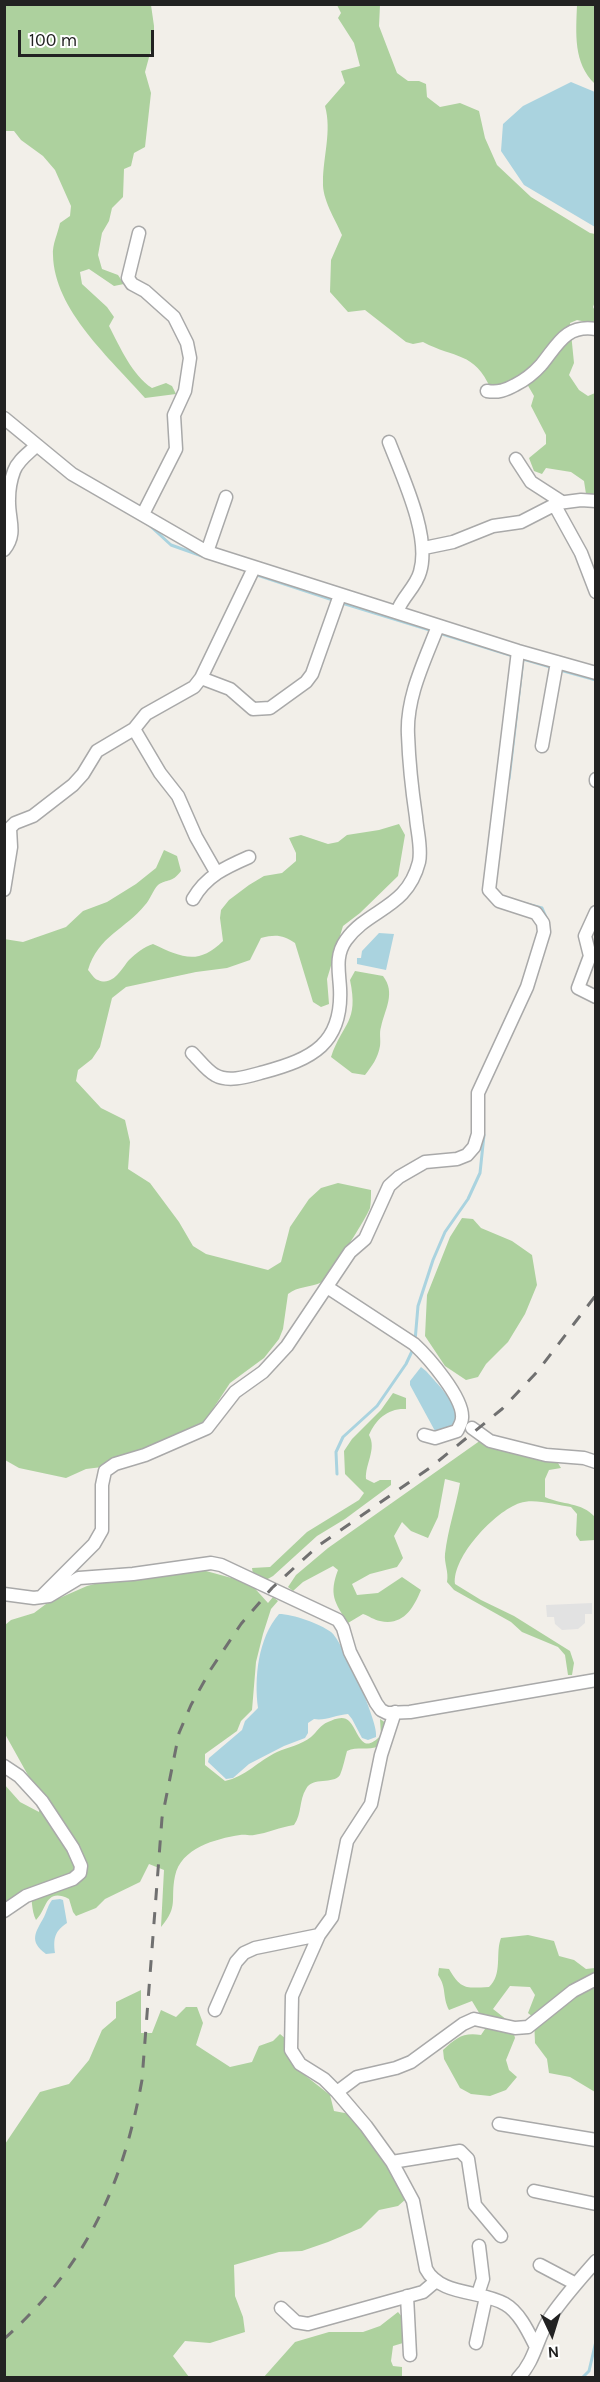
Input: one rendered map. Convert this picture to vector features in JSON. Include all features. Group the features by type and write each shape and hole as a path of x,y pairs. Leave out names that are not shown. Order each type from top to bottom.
{"street":[{"path":"139,233 128,278 132,284 145,291 174,317 187,343 190,358 185,391 174,415 176,449 143,514"},
{"path":"488,391 494,393 505,390 525,380 541,365 559,340 568,332 581,328 596,329"},
{"path":"4,418 72,474 207,552 518,651 596,673"},
{"path":"389,442 415,512 424,548 420,572 398,612"},
{"path":"4,550 11,540 13,528 9,500 14,470 36,446"},
{"path":"516,459 531,482 558,503 596,592"},
{"path":"207,552 226,497"},
{"path":"424,548 453,542 493,526 521,522 558,503 596,501"},
{"path":"4,890 11,848 10,828 15,823 33,816 73,785 83,774 97,751 134,729 147,714 194,687 201,678 254,568"},
{"path":"201,678 230,689 253,709 270,708 306,682 312,674 340,595"},
{"path":"192,1053 215,1076 236,1079 292,1064 326,1044 340,1014 338,962 345,941 365,922 394,903 412,882 419,860 408,714 418,679 438,626"},
{"path":"41,1597 94,1544 102,1530 102,1485 105,1471 115,1464 146,1455 207,1428 235,1392 263,1372 287,1346 350,1252 365,1239 389,1186 399,1177 425,1162 457,1159 467,1155 474,1147 478,1134 478,1093 527,987 544,932 543,923 536,913 499,901 489,890 518,651"},
{"path":"542,746 557,662"},
{"path":"134,729 154,764 178,796 187,819 216,872"},
{"path":"193,898 216,872 249,857"},
{"path":"596,912 585,936 590,956 578,988 596,998"},
{"path":"327,1287 414,1344 425,1354 458,1401 462,1417 472,1428 490,1441 546,1455 584,1458 596,1462"},
{"path":"457,1430 462,1417"},
{"path":"424,1434 435,1438 457,1430 472,1428"},
{"path":"4,1594 41,1597 55,1594 79,1578 133,1574 211,1563 221,1566 338,1620 343,1628 350,1652 381,1710 395,1713 463,1704 596,1680"},
{"path":"395,1713 381,1755 371,1804 347,1841 332,1917 319,1935 292,1996 291,2050 300,2064 324,2079 337,2092 392,2162 411,2194 426,2269 436,2281 506,2304 517,2315 535,2345"},
{"path":"4,1766 19,1776 42,1801 73,1848 81,1866 80,1873 73,1880 26,1896 4,1911"},
{"path":"215,2010 236,1962 244,1953 255,1948 319,1935"},
{"path":"337,2092 357,2077 411,2062 463,2024 474,2019 515,2028 528,2027 573,1991 596,1979"},
{"path":"499,2124 596,2140"},
{"path":"392,2162 460,2151 468,2159 475,2205 501,2236"},
{"path":"534,2191 596,2204"},
{"path":"476,2343 483,2279 479,2246"},
{"path":"518,2378 534,2357 535,2345 550,2317 596,2261"},
{"path":"540,2265 576,2284"},
{"path":"281,2308 296,2322 308,2324 423,2292 436,2281"},
{"path":"407,2296 410,2355"}],"green space":[{"path":"4,5 151,5 154,39 145,72 151,93 145,147 134,153 131,166 124,169 123,197 112,208 109,221 102,233 98,255 102,269 118,275 124,284 114,286 89,269 80,272 82,284 107,307 114,317 109,326 138,376 152,388 166,383 172,386 176,394 145,398 101,350 63,295 56,275 53,251 60,223 70,216 71,206 55,170 43,156 21,140 14,131 5,131"},
{"path":"337,5 380,5 379,26 397,73 408,81 419,81 426,84 427,97 440,107 460,103 479,111 485,138 497,165 531,197 595,234 596,299 593,307 595,324 577,320 570,323 574,363 569,375 579,390 588,396 595,393 595,495 586,494 584,481 571,472 546,468 542,474 534,471 529,458 546,444 546,435 531,406 534,396 523,377 491,389 478,368 470,362 423,342 413,344 406,342 365,310 348,312 330,292 331,260 342,235 323,189 328,125 325,106 345,83 341,71 360,66 354,43 338,18 341,13"},
{"path":"577,5 595,5 595,84 588,76 579,57 576,37"},
{"path":"399,824 405,835 398,876 360,913 343,926 327,979 329,1004 321,1007 313,1002 295,943 279,936 261,938 250,960 227,968 196,972 126,987 112,998 100,1047 92,1059 78,1070 76,1081 101,1108 125,1120 130,1142 128,1169 150,1183 179,1222 193,1246 206,1254 268,1270 281,1262 290,1227 309,1199 321,1188 338,1183 371,1190 370,1208 355,1235 322,1282 288,1294 283,1329 279,1339 264,1358 230,1383 205,1421 102,1467 86,1469 66,1478 19,1468 5,1460 4,939 23,942 66,927 83,911 107,902 136,884 156,868 164,850 177,856 181,871 172,879 158,885 138,913 105,941 98,949 88,970 97,979 108,981 113,979 134,955 153,944 172,953 189,957 205,954 223,941 221,910 229,900 264,876 282,873 296,861 296,853 289,838 301,835 328,844 338,842 347,835"},
{"path":"355,971 383,976 389,989 380,1029 379,1050 365,1075 352,1073 331,1057 351,1014 353,1005 350,980"},
{"path":"462,1218 473,1219 481,1228 512,1241 532,1255 537,1285 525,1314 508,1342 486,1364 478,1377 466,1380 445,1366 425,1336 427,1295 450,1237"},
{"path":"393,1393 406,1398 406,1409 388,1413 379,1419 372,1429 369,1435 372,1446 366,1473 366,1479 374,1483 380,1480 391,1480 391,1485 345,1519 317,1536 273,1576 266,1580 253,1574 252,1568 270,1567 307,1532 359,1500 364,1493 345,1474 344,1451 352,1439 381,1410"},
{"path":"481,1440 558,1463 561,1468 549,1470 545,1479 545,1497 578,1506 595,1517 595,1540 580,1541 576,1535 577,1514 571,1507 538,1502 520,1503 499,1515 477,1536 460,1561 456,1573 455,1584 514,1616 570,1651 574,1663 572,1675 568,1675 565,1655 558,1647 522,1632 511,1622 454,1590 447,1582 445,1554 460,1483 445,1479 438,1517 428,1538 411,1531 402,1522 394,1536 403,1558 397,1567 370,1574 352,1584 357,1595 378,1593 402,1577 421,1590 411,1609 401,1618 388,1622 363,1614 348,1623 334,1598 335,1578 338,1570 333,1566 303,1582 293,1591 288,1587 296,1575 328,1548"},
{"path":"195,1568 250,1583 268,1603 273,1597 278,1601 271,1609 256,1662 252,1710 241,1721 237,1731 205,1754 205,1765 225,1781 232,1779 277,1752 307,1740 323,1725 339,1718 347,1719 361,1740 369,1744 381,1735 380,1719 386,1723 379,1746 347,1751 337,1778 309,1785 304,1793 294,1825 259,1834 210,1842 200,1846 184,1858 175,1876 170,1914 161,1927 164,1870 149,1864 140,1882 105,1899 96,1908 76,1916 69,1899 55,1896 48,1901 36,1920 29,1889 5,1904 4,1784 20,1802 39,1812 39,1795 5,1734 5,1625 11,1620 34,1613 46,1604 87,1586 125,1576"},
{"path":"528,1935 554,1941 559,1956 574,1960 586,1969 595,1968 595,2092 570,2077 549,2073 547,2059 535,2043 534,2018 528,2013 535,1995 530,1987 510,1986 493,2009 511,2023 515,2038 506,2060 509,2070 517,2077 506,2090 490,2096 471,2094 460,2088 444,2059 443,2050 452,2042 464,2035 481,2035 487,2026 472,2001 449,2010 443,1984 438,1975 439,1968 449,1969 457,1981 465,1986 489,1987 496,1976 501,1938"},
{"path":"141,1990 141,2033 152,2033 161,2010 176,2017 186,2007 197,2007 203,2023 196,2045 230,2067 252,2062 259,2046 273,2041 280,2034 286,2039 288,2057 302,2073 330,2095 334,2111 350,2114 379,2154 406,2199 398,2206 379,2210 361,2228 328,2242 302,2251 279,2252 234,2265 235,2296 243,2317 245,2332 210,2343 185,2341 173,2356 189,2377 5,2378 5,2144 40,2092 69,2084 89,2060 102,2030 116,2018 116,2002"},
{"path":"398,2312 403,2318 403,2343 393,2346 391,2361 393,2366 402,2367 402,2377 263,2378 295,2342 329,2332 363,2332 380,2326"}],"shaded area":[{"path":"592,1603 592,1614 585,1614 585,1623 578,1629 562,1630 555,1624 554,1617 547,1617 546,1605"}],"water":[{"path":"571,82 595,92 595,227 524,185 501,151 503,124 523,106"},
{"path":"379,933 394,934 386,970 357,964 357,958 361,958 362,951"},
{"path":"421,1367 440,1387 453,1406 456,1414 455,1422 449,1428 435,1431 410,1385 410,1381"},
{"path":"279,1614 313,1623 331,1632 336,1638 366,1701 376,1729 376,1737 368,1740 362,1738 348,1714 314,1719 308,1723 308,1733 305,1738 249,1764 233,1778 226,1779 208,1762 209,1758 242,1730 245,1721 258,1708 259,1659 266,1635"},
{"path":"52,1900 63,1900 67,1923 56,1935 55,1953 46,1954 37,1945 35,1936"}],"waterway":[{"path":"147,523 171,545 202,556"},
{"path":"254,574 336,601"},
{"path":"342,603 433,631"},
{"path":"439,633 513,656"},
{"path":"523,659 554,668"},
{"path":"509,779 523,659"},
{"path":"560,670 596,680"},
{"path":"523,903 542,908 546,917"},
{"path":"415,1341 418,1306 433,1260 445,1232 468,1199 480,1173 484,1135"},
{"path":"337,1474 336,1452 343,1437 377,1406 406,1364 414,1347"},
{"path":"582,2378 589,2371 596,2341"}],"railway":[{"path":"4,2339 33,2311 79,2253 97,2222 124,2155 142,2080 162,1818 179,1733 211,1669 241,1624 272,1588 318,1546 431,1467 502,1409 537,1372 596,1295"}]}
